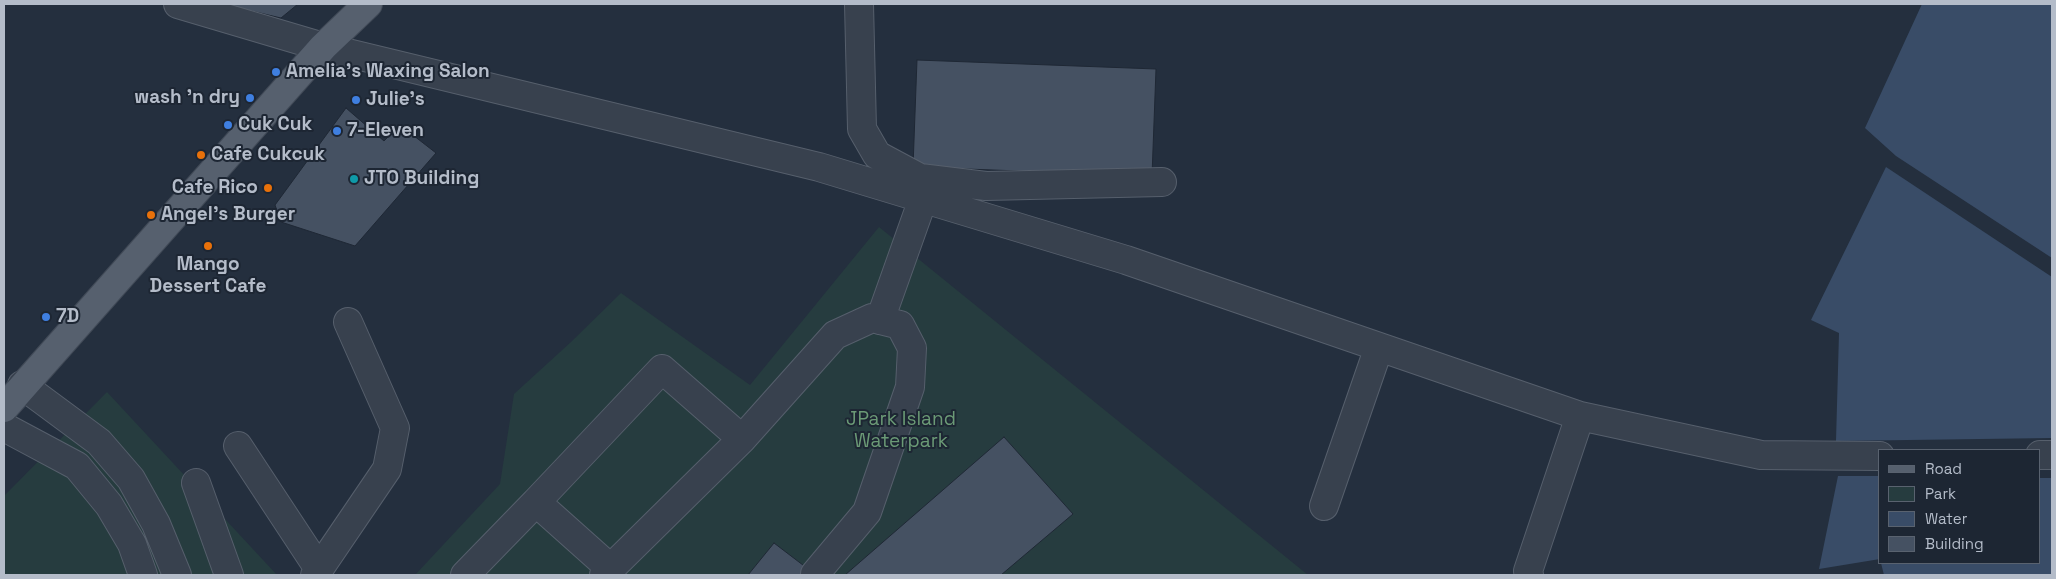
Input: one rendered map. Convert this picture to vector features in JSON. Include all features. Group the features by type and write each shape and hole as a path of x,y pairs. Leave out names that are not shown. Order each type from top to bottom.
{"main road":[{"path":"4,408 22,385 322,48 368,4"}],"street":[{"path":"178,4 322,48 819,167 1126,260 1580,416 1762,455 1878,456"},
{"path":"859,4 862,129 877,155 920,178 986,186 1162,182"},
{"path":"880,320 923,199"},
{"path":"536,502 607,572 742,439 835,335 872,318 900,325 912,348 910,387 867,512 815,574"},
{"path":"238,446 317,572 387,469 395,428 348,322"},
{"path":"1324,506 1379,347"},
{"path":"466,575 662,369 742,439"},
{"path":"22,385 99,442 131,479 156,524 177,575"},
{"path":"1529,575 1528,572 1580,416"},
{"path":"4,426 77,466 109,505 132,544 143,575"},
{"path":"196,483 229,575"}],"green space":[{"name":"JPark Island Waterpark","path":"879,227 1308,575 415,575 500,484 514,394 621,293 750,385"},
{"path":"107,392 277,575 4,575 4,496"}],"water":[{"path":"1922,4 2052,4 2052,258 1896,156 1865,128"},
{"path":"1886,167 2052,277 2052,438 1836,441 1839,333 1811,320"},
{"path":"1838,476 1878,476 1878,559 1819,569"},
{"path":"2041,478 2052,478 2052,575 1884,575 1881,564 2041,564"}],"building":[{"path":"222,4 298,4 281,18"},
{"path":"917,60 1156,69 1152,176 913,167"},
{"name":"JTO Building","path":"346,108 384,141 400,125 436,153 355,246 281,222 275,205"},
{"path":"1004,437 1073,514 1001,575 845,575"},
{"path":"774,543 816,575 748,575"}],"place":[{"name":"Amelia's Waxing Salon","path":"276,72"},
{"name":"wash 'n dry","path":"250,98"},
{"name":"Julie's","path":"356,100"},
{"name":"Cuk Cuk","path":"228,125"},
{"name":"7-Eleven","path":"337,131"},
{"name":"Cafe Cukcuk","path":"201,155"},
{"name":"JTO Building","path":"354,179"},
{"name":"Cafe Rico","path":"268,188"},
{"name":"Angel's Burger","path":"151,215"},
{"name":"Mango Dessert Cafe","path":"208,246"},
{"name":"7D","path":"46,317"}]}
